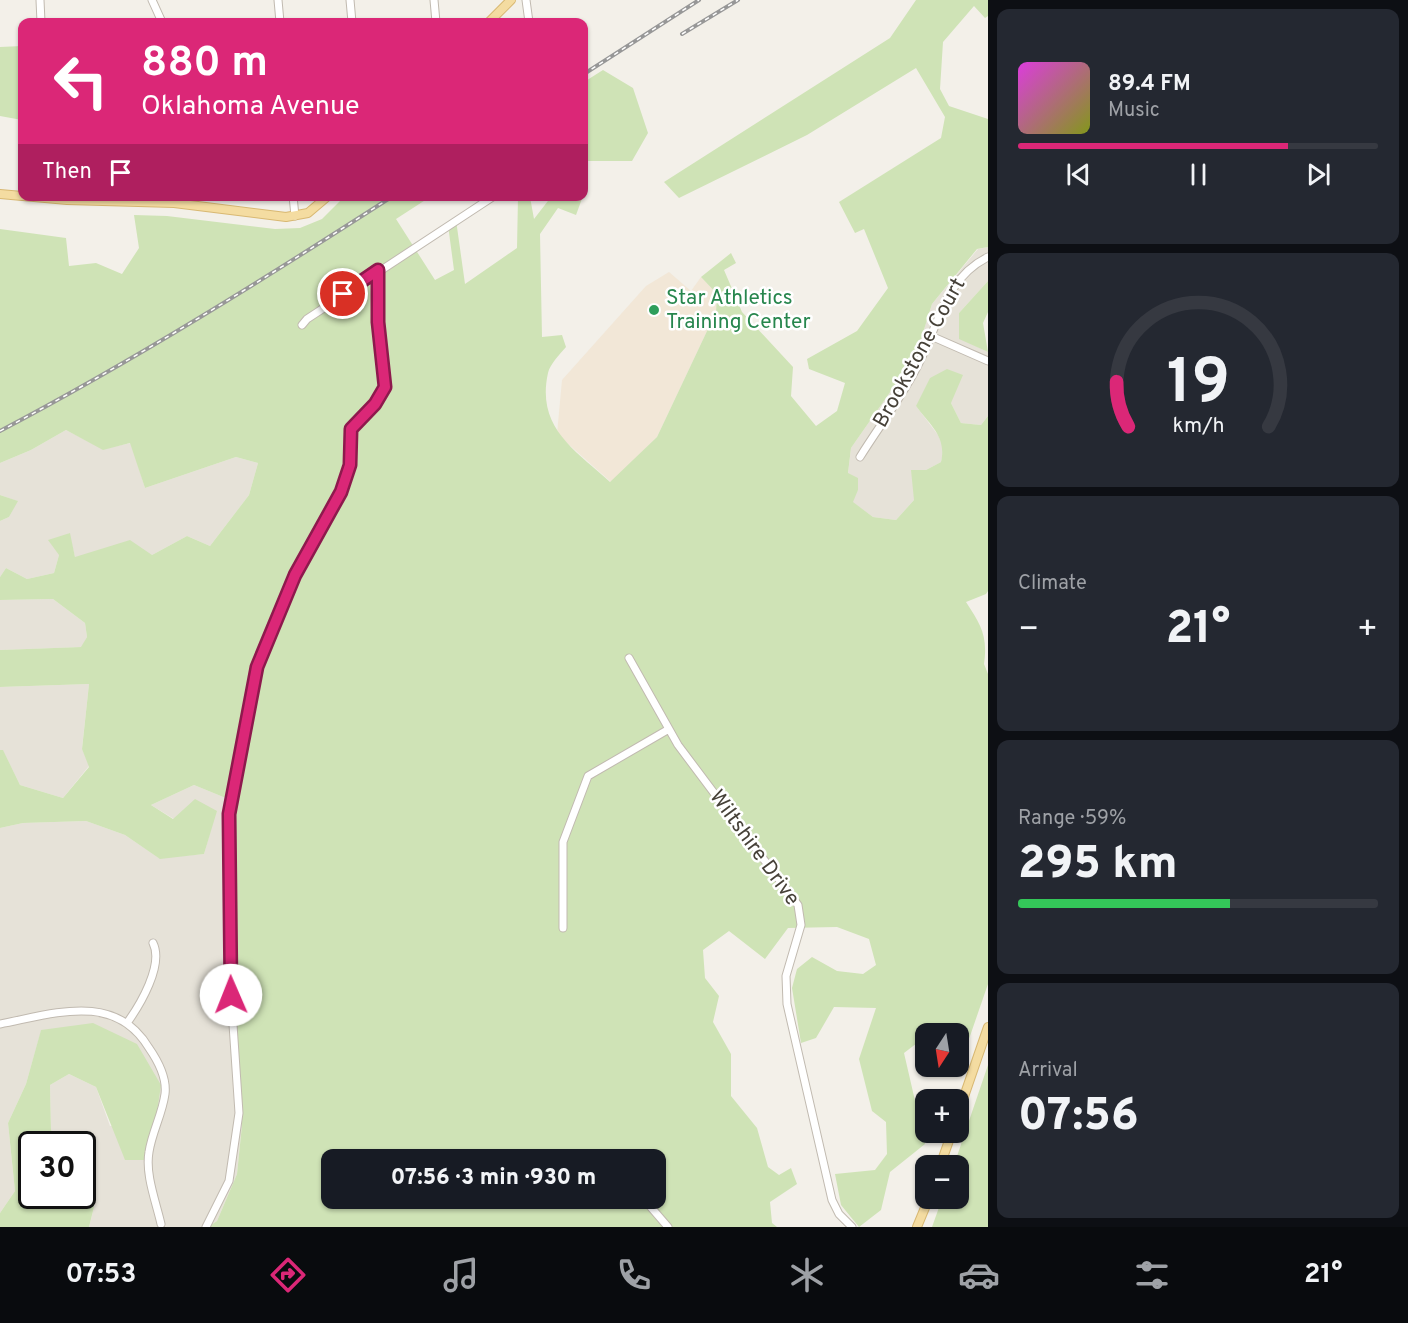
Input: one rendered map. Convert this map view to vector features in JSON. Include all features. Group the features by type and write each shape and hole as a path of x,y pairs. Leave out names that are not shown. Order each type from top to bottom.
{"main road":[{"path":"493,18 511,0"},
{"path":"0,194 18,196"},
{"path":"145,201 296,216 314,209 323,201"},
{"path":"967,1089 988,1027"},
{"path":"918,1227 924,1209"}],"street":[{"path":"40,0 41,18"},
{"path":"152,0 160,18"},
{"path":"278,0 280,18"},
{"path":"350,0 352,18"},
{"path":"434,0 436,18"},
{"path":"526,0 528,18"},
{"path":"294,201 296,216"},
{"path":"303,325 307,319 378,270 486,201"},
{"name":"Brookstone Court","path":"860,457 919,364 954,285 969,269 988,257"},
{"path":"206,1227 229,1180 238,1122 239,1093 231,995 227,845 232,794 257,667 275,618 295,575 341,492 350,465 351,429 375,404 385,387 378,322 378,270"},
{"path":"931,336 988,361"},
{"name":"Wiltshire Drive","path":"629,658 678,745 798,905 801,925 786,976 788,1014 832,1200 839,1214 852,1227"},
{"path":"563,928 563,842 588,776 669,729"},
{"path":"127,1023 142,1002 153,972 156,949 153,943"},
{"path":"0,1024 78,1009 99,1011 127,1023 141,1034 160,1065 165,1092 148,1153 152,1189 161,1224"},
{"path":"652,1209 668,1227"}],"shaded area":[{"path":"988,247 988,281 959,313 959,338 988,352 988,416 981,425 961,423 951,403 916,406 938,435 944,448 941,462 926,470 914,500 896,520 873,517 852,502 858,489 848,474 851,448 916,355 932,304 978,249"},
{"path":"669,272 691,291 701,277 717,294 716,312 657,437 611,482 557,434 562,380 646,286"},
{"path":"66,430 103,449 131,443 145,488 236,457 258,463 249,495 210,546 187,536 152,555 75,557 69,533 54,573 27,579 6,568 0,577 0,521 9,517 17,501 0,495 0,463 31,450"},
{"path":"53,599 85,623 87,637 82,647 0,650 0,600"},
{"path":"89,684 82,748 89,766 63,798 20,785 3,751 0,750 0,687"},
{"path":"194,785 233,801 232,1007 242,1125 237,1174 217,1221 208,1227 89,1227 94,1209 96,1209 96,1131 52,1131 50,1085 69,1074 96,1087 110,1126 155,1126 41,1031 26,1084 8,1123 15,1191 0,1213 0,828 23,823 86,821 125,835 159,858 204,854 216,811 174,819 151,805"}],"green space":[{"path":"916,0 988,0 988,16 985,18 974,6 943,42 940,89 949,106 988,119 988,247 977,249 932,304 916,355 851,448 848,473 858,478 858,490 853,502 873,517 896,520 914,500 911,470 926,470 941,462 942,445 939,438 932,425 916,406 930,378 947,369 963,375 951,403 961,423 981,425 988,416 988,591 966,602 982,631 985,646 984,664 988,674 988,984 969,1039 969,1023 915,1023 915,1045 904,1053 915,1101 915,1143 925,1144 890,1172 881,1210 859,1227 841,1205 835,1174 875,1170 887,1154 886,1122 872,1111 859,1059 876,1008 834,1007 816,1038 801,1043 792,988 797,969 812,957 837,971 863,974 876,965 869,939 837,927 788,928 765,959 729,931 703,950 705,978 719,996 713,1022 731,1054 731,1096 757,1128 768,1167 779,1175 791,1168 797,1184 770,1202 772,1223 777,1227 208,1227 217,1221 237,1174 242,1125 232,1007 233,801 194,785 151,805 173,819 195,799 217,811 204,854 160,859 125,835 86,821 23,823 0,828 0,750 3,750 20,785 63,798 89,767 82,749 89,684 0,687 0,650 81,647 87,637 85,623 53,599 0,600 0,577 6,568 27,579 54,573 59,555 48,540 70,533 75,557 130,540 152,555 187,536 210,546 249,495 258,463 236,457 145,488 130,443 103,450 66,430 31,450 0,463 0,229 66,238 69,266 96,263 122,274 139,248 134,215 167,216 275,229 300,228 322,219 340,201 424,201 396,219 435,280 454,270 448,225 456,220 465,284 517,248 518,201 531,201 534,219 548,201 581,201 576,215 558,208 540,234 542,337 562,335 566,347 549,370 546,392 548,409 561,436 610,482 657,437 716,312 717,294 701,277 731,253 736,263 724,270 742,312 793,367 791,396 816,426 837,411 845,383 809,369 807,359 857,331 888,288 864,229 855,233 839,202 941,138 945,117 916,68 807,135 679,198 664,182 890,38"},
{"path":"18,46 18,119 0,116 0,47"},
{"path":"603,70 633,88 648,133 632,161 588,161 588,79"},
{"path":"988,281 988,312 983,323 988,352 959,339 959,313"},
{"path":"0,495 18,501 9,517 0,521"},
{"path":"93,1023 137,1044 161,1085 155,1126 144,1160 125,1160 96,1087 69,1074 50,1085 52,1131 18,1131 18,1209 94,1209 89,1227 0,1227 0,1213 15,1191 8,1123 26,1084 41,1030"},
{"path":"988,1065 988,1227 932,1227 938,1209 969,1209 969,1155 957,1155 961,1143 969,1143 969,1121"}],"railway":[{"path":"588,71 699,0"},
{"path":"682,34 738,0"},
{"path":"0,431 199,318 385,201"}],"place":[{"name":"Star Athletics Training Center","path":"654,310"}],"route":[{"path":"231,995 227,829 257,667 275,618 295,575 341,492 350,465 351,429 375,404 385,387 378,322 378,270 343,294"}]}
